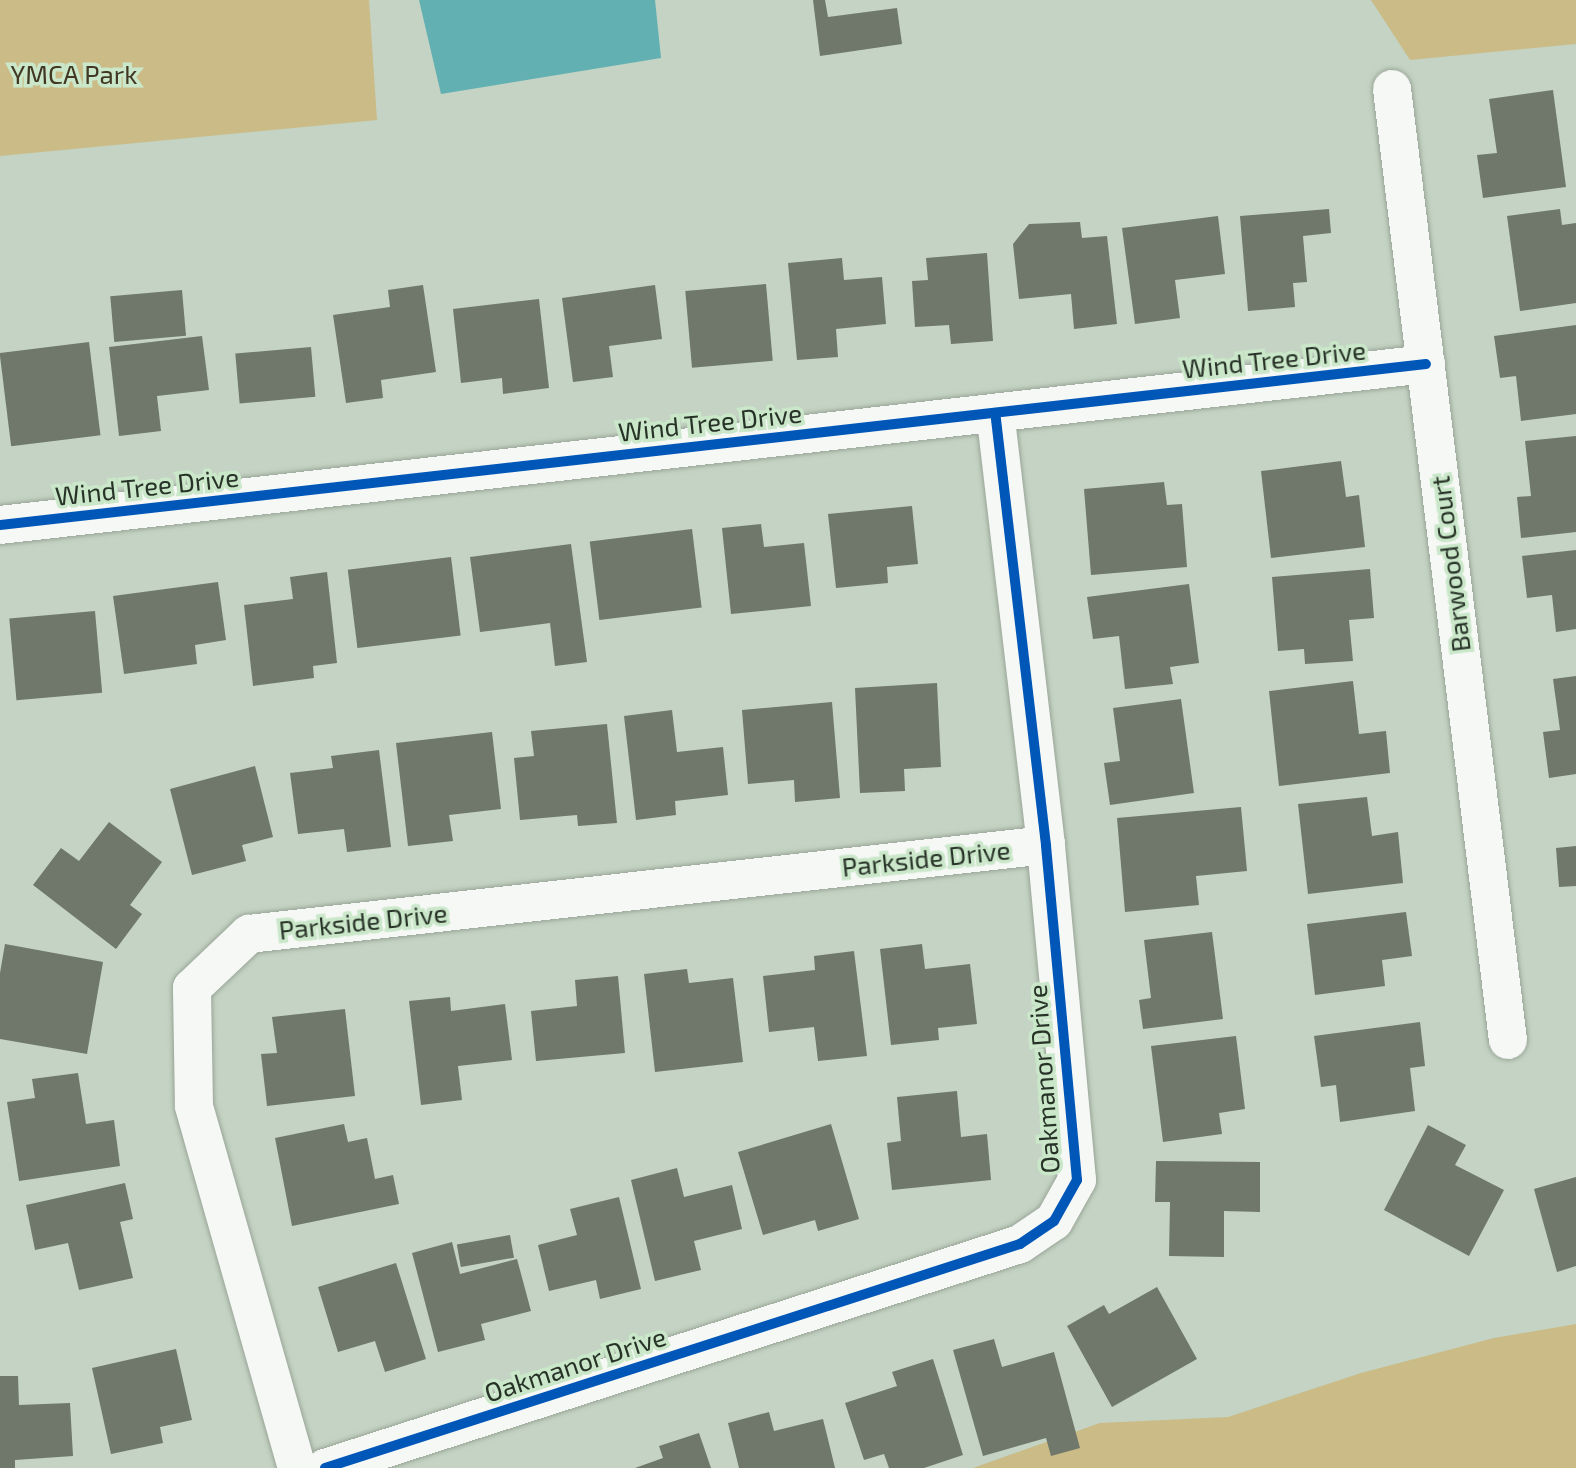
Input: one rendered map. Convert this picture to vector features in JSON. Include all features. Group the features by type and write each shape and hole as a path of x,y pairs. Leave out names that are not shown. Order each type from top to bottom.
{"street":[{"name":"Barwood Court","path":"1392,89 1508,1040"},
{"name":"Wind Tree Drive","path":"0,525 1426,364"},
{"name":"Oakmanor Drive","path":"325,1468 1020,1244 1054,1221 1077,1180 1046,845 995,413"},
{"name":"Parkside Drive","path":"297,1468 194,1106 192,988 249,934 1046,845"}],"green space":[{"name":"YMCA Park","path":"0,0 369,0 377,120 0,156"},
{"path":"1371,0 1576,0 1576,44 1410,60"},
{"path":"1576,1324 1576,1468 973,1468 1100,1423 1228,1417 1361,1373 1494,1338"}],"water":[{"path":"419,0 655,0 661,58 441,94"}],"building":[{"path":"813,0 825,0 828,17 897,8 902,44 820,56"},
{"path":"1553,90 1566,187 1483,198 1477,155 1497,153 1489,99"},
{"path":"1329,209 1331,233 1303,236 1307,282 1293,283 1295,307 1248,311 1240,216"},
{"path":"1560,209 1562,225 1576,223 1576,303 1520,311 1507,216"},
{"path":"1218,216 1225,274 1175,280 1180,318 1135,324 1122,228"},
{"path":"1080,222 1082,238 1107,236 1117,324 1074,329 1071,294 1019,299 1013,244 1029,224"},
{"path":"987,253 993,341 951,344 949,325 915,327 912,281 928,280 926,258"},
{"path":"842,258 844,280 882,277 886,324 836,329 838,357 797,360 788,263"},
{"path":"766,284 773,361 692,368 685,291"},
{"path":"423,285 436,372 381,380 383,398 346,403 333,315 390,307 388,290"},
{"path":"655,285 662,339 609,346 613,377 573,382 562,298"},
{"path":"182,290 186,336 114,342 110,296"},
{"path":"539,299 549,388 503,394 502,378 461,383 453,309"},
{"path":"1576,325 1576,414 1521,421 1516,376 1500,378 1494,336"},
{"path":"202,336 209,390 157,396 161,431 119,436 109,347"},
{"path":"89,342 100,435 11,446 0,353"},
{"path":"311,347 315,397 240,403 235,354"},
{"path":"1576,436 1576,532 1521,538 1517,497 1531,496 1525,441"},
{"path":"1341,461 1346,497 1359,495 1365,547 1271,558 1261,471"},
{"path":"1164,482 1167,505 1182,504 1187,567 1091,575 1084,489"},
{"path":"912,506 918,564 887,567 888,583 836,588 828,514"},
{"path":"761,524 764,547 804,543 811,606 731,614 722,528"},
{"path":"692,529 702,607 599,620 590,542"},
{"path":"571,544 587,662 555,666 550,623 480,632 470,557"},
{"path":"1576,550 1576,629 1556,632 1552,595 1527,598 1522,556"},
{"path":"451,557 461,635 357,648 348,570"},
{"path":"1370,569 1374,618 1349,620 1353,661 1305,664 1304,649 1278,651 1272,577"},
{"path":"327,572 337,663 313,666 314,678 253,686 244,605 293,599 290,577"},
{"path":"218,582 226,640 195,645 197,664 124,674 113,596"},
{"path":"1189,584 1199,663 1170,667 1173,684 1125,689 1119,636 1093,639 1087,597"},
{"path":"95,611 102,693 16,700 9,618"},
{"path":"1576,676 1576,774 1549,778 1543,732 1560,730 1553,679"},
{"path":"1353,681 1359,734 1386,731 1390,773 1279,786 1269,691"},
{"path":"937,683 941,767 904,769 905,791 860,793 855,688"},
{"path":"1181,699 1194,793 1110,805 1104,763 1120,761 1113,708"},
{"path":"832,702 840,798 795,802 794,780 748,784 742,710"},
{"path":"672,710 677,752 723,747 728,795 675,801 676,815 636,820 624,716"},
{"path":"607,724 617,823 578,826 577,815 520,820 514,758 534,756 531,731"},
{"path":"492,732 501,809 449,815 453,841 408,846 396,743"},
{"path":"379,750 391,847 347,852 344,829 298,834 290,773 333,768 331,756"},
{"path":"255,766 273,837 242,845 246,861 192,875 170,789"},
{"path":"1367,797 1372,836 1398,832 1403,883 1308,894 1298,804"},
{"path":"1241,807 1247,871 1196,876 1199,905 1125,912 1117,818"},
{"path":"109,822 162,862 130,905 142,914 116,949 33,885 61,848 79,861"},
{"path":"1576,846 1576,886 1559,887 1556,848"},
{"path":"1406,912 1412,956 1382,960 1385,986 1315,995 1307,924"},
{"path":"1212,932 1223,1019 1143,1029 1139,1000 1151,998 1144,940"},
{"path":"5,944 103,962 87,1054 0,1039 0,973"},
{"path":"922,944 925,969 970,964 977,1024 938,1028 939,1040 891,1045 880,949"},
{"path":"854,951 867,1056 818,1061 814,1027 769,1032 763,976 815,970 814,956"},
{"path":"687,969 689,983 733,978 743,1062 655,1072 644,974"},
{"path":"618,976 625,1053 536,1061 531,1011 577,1006 575,980"},
{"path":"450,997 451,1011 505,1004 512,1060 458,1066 462,1100 421,1105 409,1001"},
{"path":"345,1009 355,1096 267,1106 261,1054 277,1053 272,1017"},
{"path":"1420,1022 1425,1066 1410,1068 1415,1111 1340,1122 1336,1085 1321,1087 1314,1036"},
{"path":"1236,1036 1245,1109 1219,1113 1222,1134 1163,1142 1151,1046"},
{"path":"78,1073 86,1124 114,1120 120,1166 19,1181 7,1102 35,1098 32,1079"},
{"path":"957,1091 961,1137 987,1134 991,1180 892,1190 887,1143 901,1141 897,1097"},
{"path":"344,1124 348,1142 367,1138 375,1179 393,1175 399,1204 292,1226 275,1138"},
{"path":"831,1124 859,1219 818,1231 815,1220 763,1235 738,1152"},
{"path":"1428,1125 1466,1145 1455,1165 1504,1190 1469,1256 1384,1210"},
{"path":"1156,1161 1260,1162 1260,1212 1224,1211 1224,1257 1169,1256 1170,1202 1155,1202"},
{"path":"677,1168 684,1197 732,1185 742,1229 694,1241 701,1270 655,1281 631,1180"},
{"path":"1576,1177 1576,1266 1557,1272 1534,1189"},
{"path":"125,1183 133,1219 120,1222 133,1278 79,1290 68,1243 35,1250 26,1205"},
{"path":"619,1197 641,1289 600,1299 596,1280 549,1291 538,1245 577,1235 570,1209"},
{"path":"510,1235 514,1258 461,1267 457,1244"},
{"path":"452,1242 460,1274 517,1259 531,1311 481,1324 485,1340 438,1352 412,1253"},
{"path":"396,1263 426,1359 385,1372 375,1341 338,1352 318,1287"},
{"path":"1157,1287 1197,1359 1112,1407 1067,1326 1104,1305 1109,1314"},
{"path":"994,1339 1002,1367 1054,1352 1080,1448 1051,1456 1046,1438 983,1456 953,1350"},
{"path":"176,1349 192,1420 160,1427 163,1443 111,1454 92,1368"},
{"path":"933,1359 963,1455 924,1468 889,1468 884,1454 864,1460 845,1403 897,1386 892,1372"},
{"path":"0,1376 18,1376 19,1405 70,1403 73,1456 15,1460 15,1468 0,1468"},
{"path":"769,1412 774,1431 823,1419 835,1468 739,1468 728,1423"},
{"path":"699,1433 711,1468 635,1468 663,1458 659,1446"}],"cycle path":[{"path":"0,525 1426,364"},
{"path":"325,1468 1020,1244 1054,1221 1077,1180 1046,845 995,413"}]}
